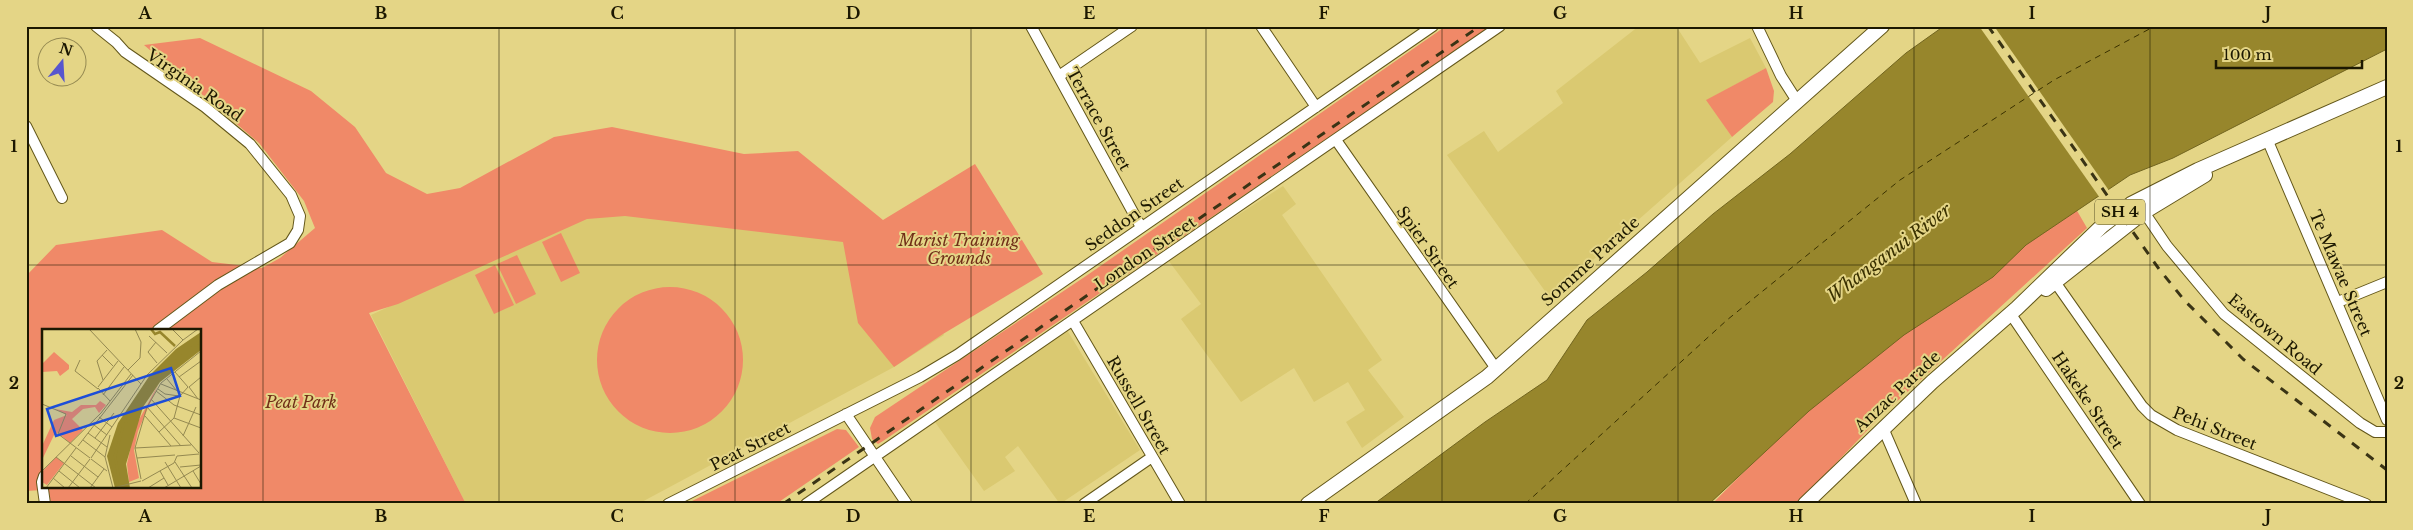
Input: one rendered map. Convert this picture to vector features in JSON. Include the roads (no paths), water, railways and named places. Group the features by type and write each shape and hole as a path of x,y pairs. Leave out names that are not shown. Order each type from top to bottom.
{"main road":[{"name":"Somme Parade","path":"1308,504 1497,370 1882,26"},
{"name":"Anzac Parade","path":"2014,310 2055,282 2144,212 2246,150 2387,87"},
{"name":"Anzac Parade","path":"1805,504 1883,428 2014,310 2102,226 2130,204 2167,184 2246,150"}],"street":[{"name":"Virginia Road","path":"96,26 107,29 125,52 205,107 250,144 291,195 300,216 298,230 290,243 218,285 159,329"},
{"name":"Terrace Street","path":"1031,26 1141,227"},
{"path":"1059,76 1132,26"},
{"path":"1261,26 1316,107"},
{"name":"Seddon Street","path":"846,414 920,377 957,355 1433,26"},
{"name":"London Street","path":"806,504 1500,26"},
{"path":"1757,26 1781,76 1798,101"},
{"path":"26,126 62,198"},
{"name":"Te Mawae Street","path":"2267,139 2387,420"},
{"name":"Spier Street","path":"1336,140 1497,370"},
{"name":"Eastown Road","path":"2144,212 2168,246 2224,314 2360,423 2374,432 2387,432"},
{"name":"Pehi Street","path":"2055,282 2142,406 2151,415 2177,430 2366,504"},
{"path":"2338,302 2387,282"},
{"name":"Hakeke Street","path":"2014,310 2140,504"},
{"name":"Russell Street","path":"1073,321 1180,504"},
{"path":"846,414 907,504"},
{"name":"Peat Street","path":"668,504 846,414"},
{"path":"1883,428 1916,504"},
{"path":"1084,504 1152,456"},
{"path":"44,488 45,504"}],"water":[{"name":"Whanganui River","path":"1944,26 2387,26 2387,49 2173,158 2130,175 2026,245 1993,277 1904,335 1809,411 1709,504 1374,504 1485,422 1547,380 1587,320 1647,272 1713,214 1790,154 1906,53"}],"railway":[{"path":"783,504 1480,26"},
{"path":"1988,26 2159,269 2185,301 2243,359 2387,470"}],"park label":[{"name":"Marist Training Grounds","path":"959,249"},
{"name":"Peat Park","path":"301,402"}]}
